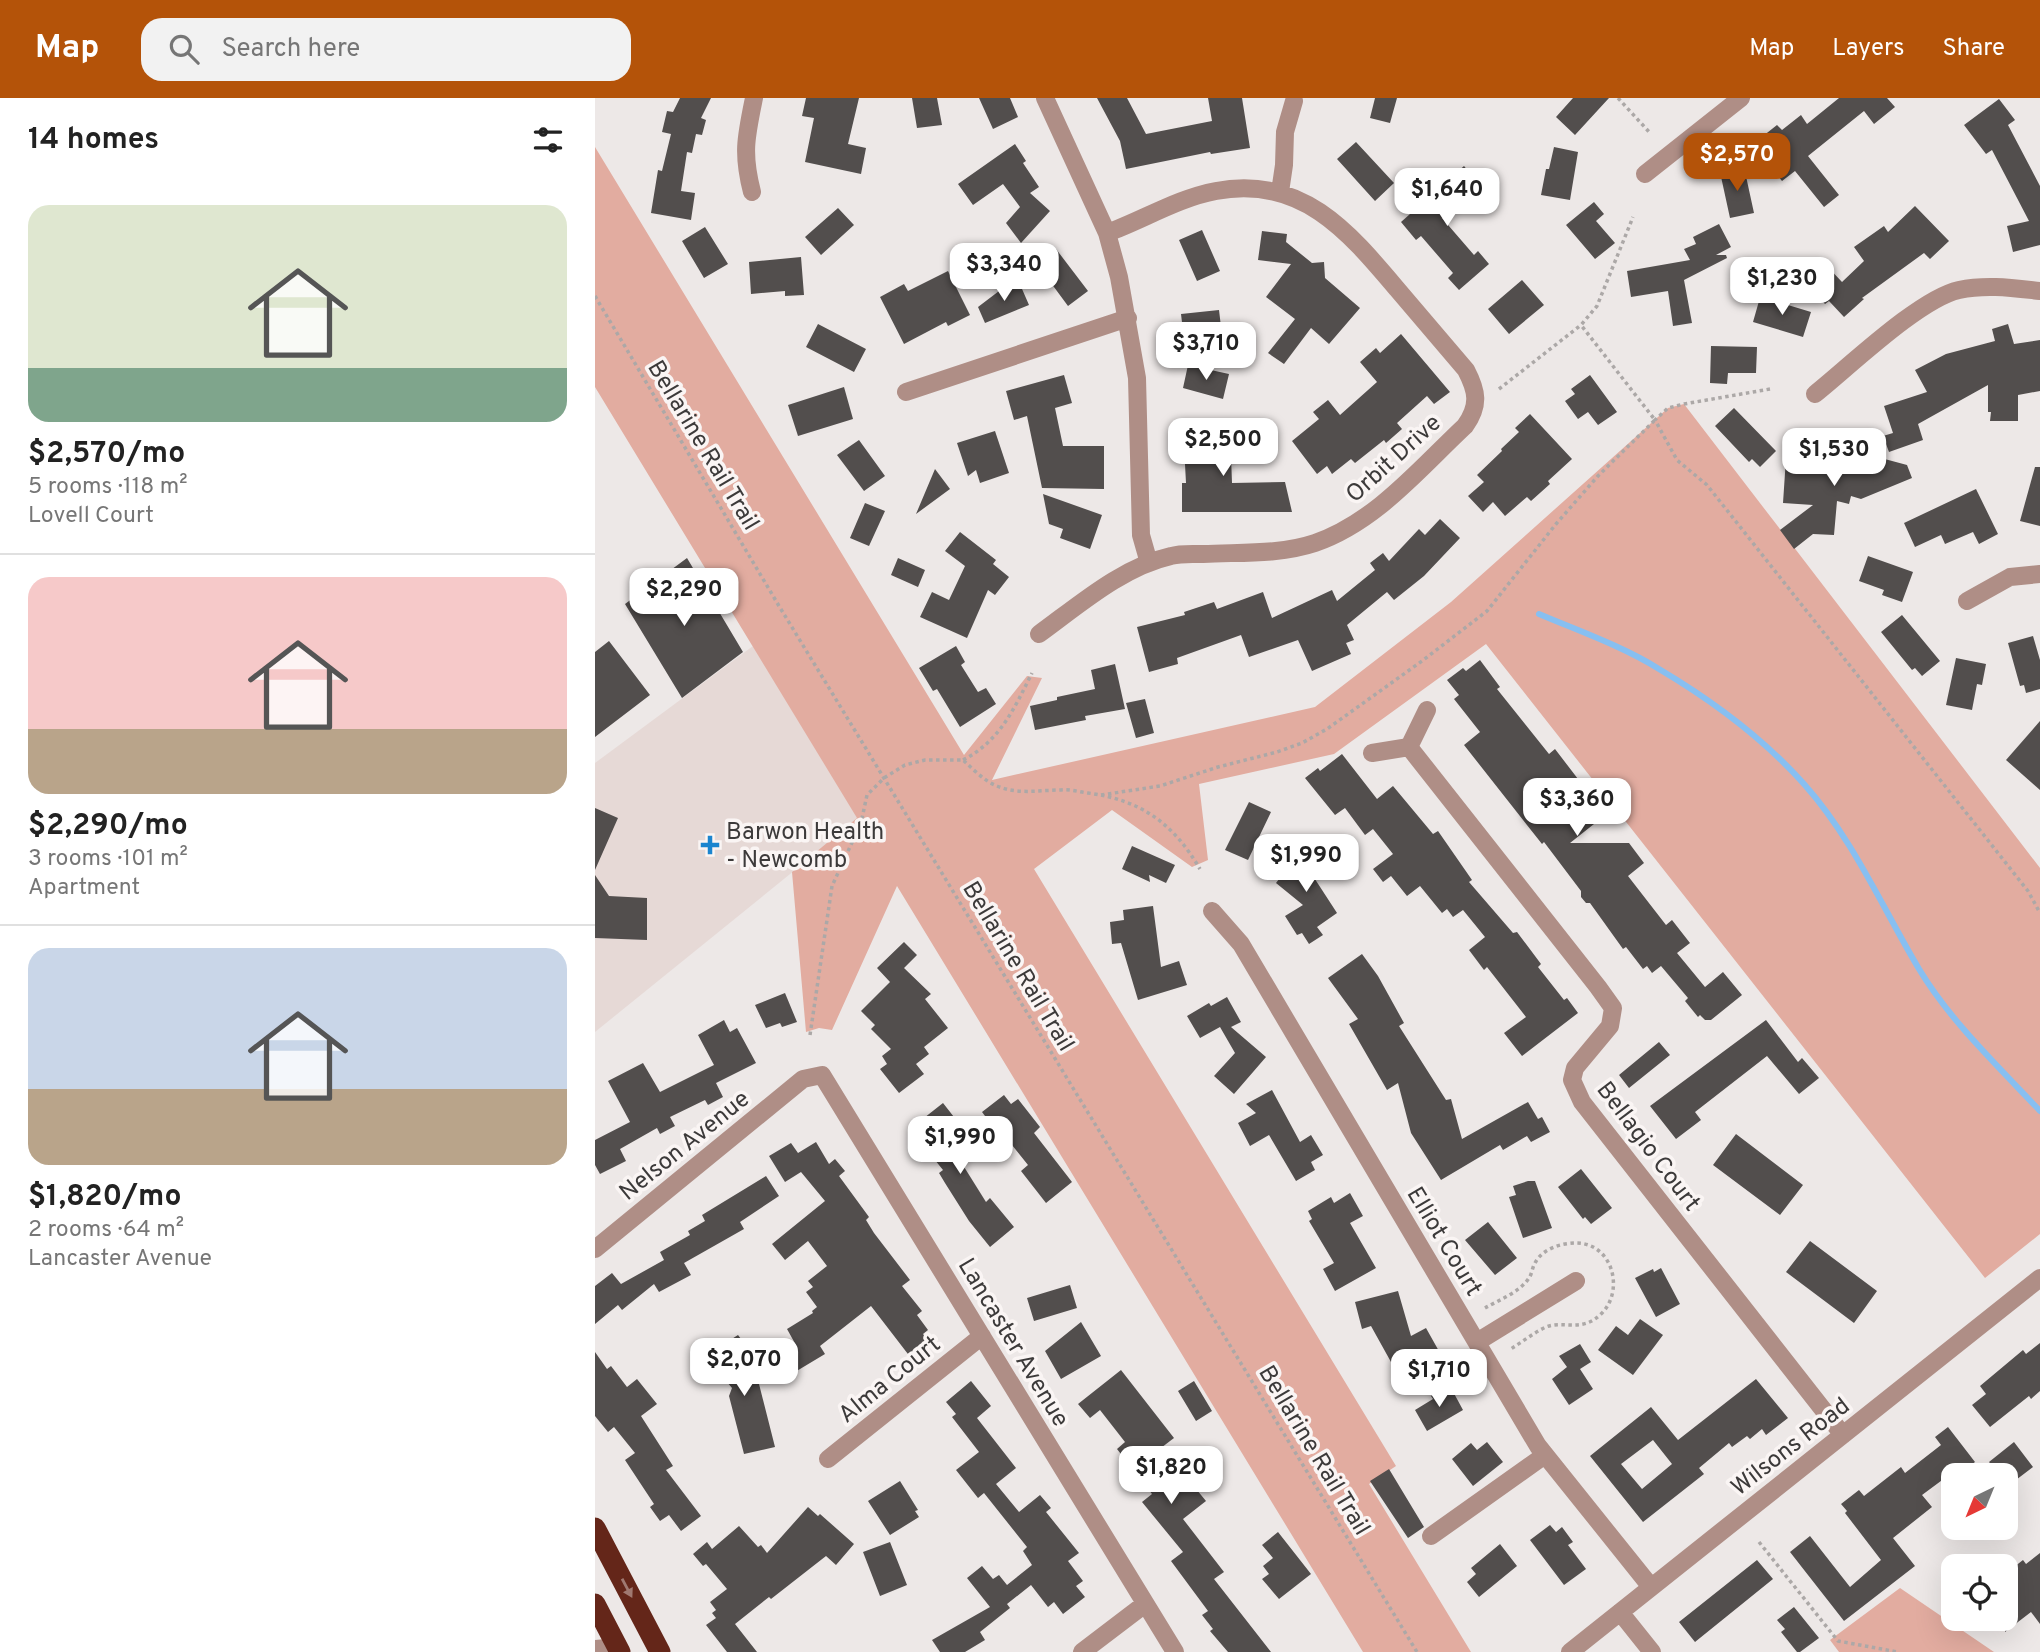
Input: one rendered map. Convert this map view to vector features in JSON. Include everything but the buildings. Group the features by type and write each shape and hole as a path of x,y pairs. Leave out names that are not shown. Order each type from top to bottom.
{"highway":[{"path":"595,1528 660,1652"},
{"path":"595,1604 619,1649"}],"street":[{"path":"752,192 745,166 746,138 754,98"},
{"path":"1045,98 1107,233 1128,318 1137,378 1141,535 1149,563"},
{"path":"1645,174 1741,98"},
{"path":"1280,192 1285,132 1294,101"},
{"name":"Orbit Drive","path":"1038,634 1117,579 1149,563 1173,555 1288,550 1316,543 1371,514 1465,426 1473,415 1476,401 1475,387 1466,370 1359,243 1315,208 1280,192 1241,189 1216,191 1184,200 1107,233"},
{"path":"1815,394 1904,321 1956,291 1980,286 2040,291"},
{"path":"906,392 1128,318"},
{"path":"1967,601 2010,577 2040,574"},
{"path":"1372,753 1409,747 1427,710"},
{"name":"Bellagio Court","path":"1409,747 1613,1008 1610,1026 1576,1068 1572,1080 1581,1102 1843,1435"},
{"name":"Elliot Court","path":"1212,911 1241,944 1545,1455 1651,1587"},
{"name":"Lancaster Avenue","path":"803,1079 822,1075 1175,1652"},
{"name":"Nelson Avenue","path":"595,1249 803,1079"},
{"name":"Wilsons Road","path":"1570,1652 2040,1278"},
{"path":"1476,1342 1576,1281"},
{"name":"Alma Court","path":"828,1460 982,1336"},
{"path":"1431,1535 1545,1455"},
{"path":"1082,1652 1145,1604"},
{"path":"1620,1612 1652,1652"},
{"path":"595,1649 619,1649"}],"path":[{"path":"1618,98 1651,134"},
{"path":"1499,389 1581,325 1597,306 1633,217"},
{"name":"Bellarine Rail Trail","path":"595,296 884,778 1417,1652"},
{"path":"1581,325 1655,420 1677,460 1707,485 2028,891 2040,913"},
{"path":"1101,795 1160,786 1209,769 1277,752 1302,743 1327,729 1422,662 1487,611 1564,514 1630,443 1668,408 1770,389"},
{"path":"810,1035 832,886 861,823 867,794 884,778 910,763 963,760 979,751 996,736 1032,673"},
{"path":"963,760 992,784 1012,790 1062,790 1101,795 1141,807 1160,821 1185,846 1200,869"},
{"path":"1759,1542 1837,1641 1898,1652"}],"shaded area":[{"path":"595,147 964,755 1027,676 1042,678 992,780 1315,707 1451,602 1668,408 1684,404 2040,868 2040,1234 1985,1278 1486,644 1334,754 1199,784 1208,860 1192,867 1112,810 1034,869 1396,1466 1369,1484 1471,1652 1363,1652 897,886 832,1030 819,1028 806,1032 792,872 857,818 595,387"},
{"name":"Barwon Health - Newcomb","path":"753,646 858,819 595,1032 595,763"},
{"path":"1900,1588 1941,1616 1941,1631 1963,1631 1994,1652 1839,1652 1830,1640"}],"waterway":[{"path":"1539,614 1645,661 1718,707 1772,751 1804,784 1837,827 1905,946 1945,1007 2040,1111"}],"place":[{"name":"Barwon Health - Newcomb","path":"710,845"}]}
